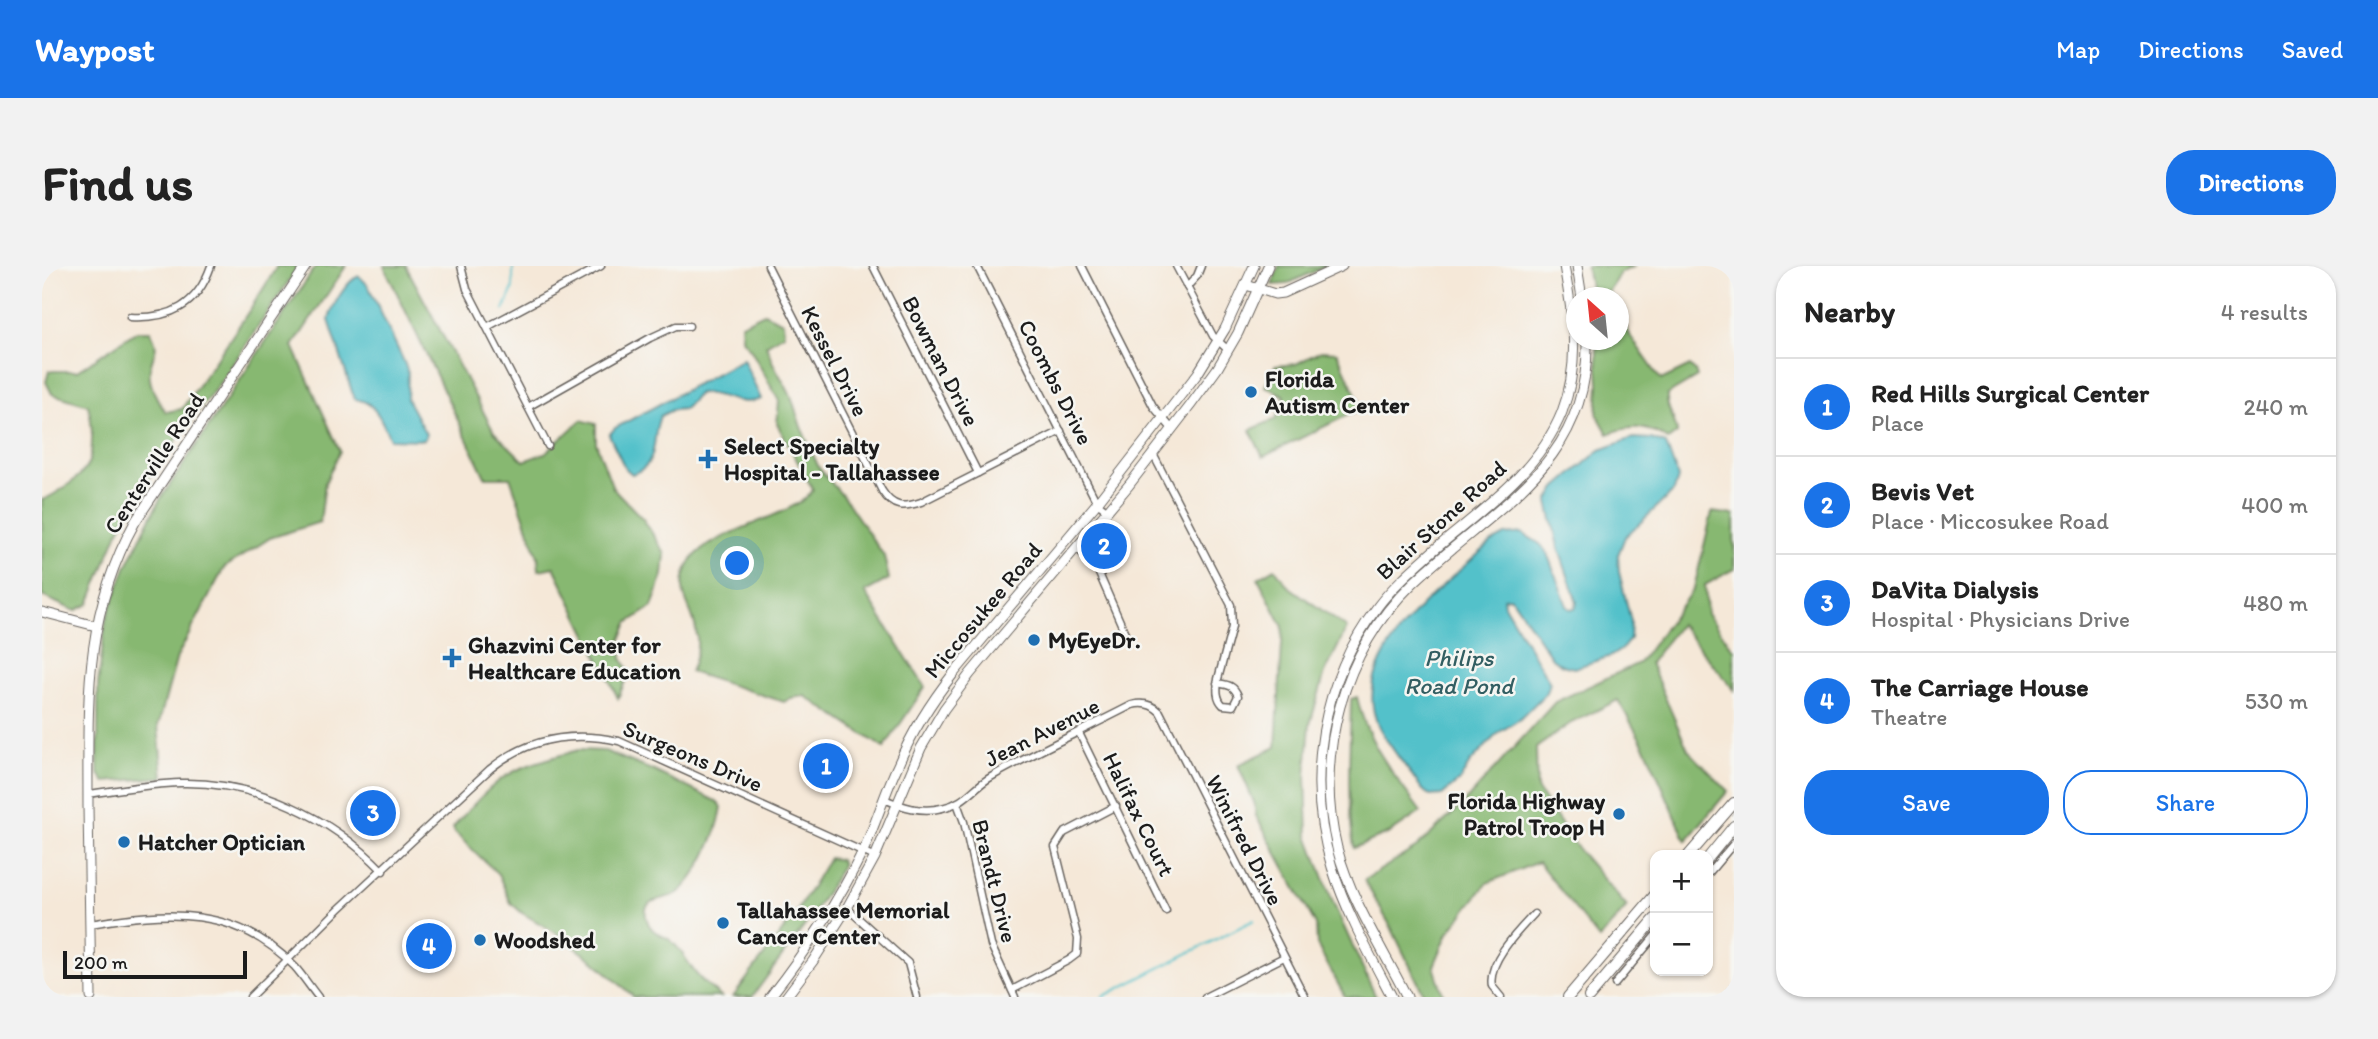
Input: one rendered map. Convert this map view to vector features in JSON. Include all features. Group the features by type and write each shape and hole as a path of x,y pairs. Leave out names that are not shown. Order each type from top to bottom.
{"main road":[{"name":"Centerville Road","path":"91,997 88,703 96,626 110,577 135,522 306,266"},
{"name":"Miccosukee Road","path":"770,997 821,926 863,851 898,764 919,724 953,674 1097,503 1198,373 1218,342 1254,266"},
{"name":"Miccosukee Road","path":"786,997 847,908 875,857 921,748 963,683 1077,548 1172,429 1228,350 1268,266"},
{"path":"1246,285 1275,294 1283,293 1342,266"},
{"name":"Blair Stone Road","path":"1392,997 1341,892 1327,849 1319,793 1320,749 1331,696 1348,654 1379,605 1402,579 1510,485 1540,452 1552,433 1568,392 1575,348 1574,322 1564,266"},
{"path":"1577,266 1580,287"},
{"name":"Blair Stone Road","path":"1408,997 1354,895 1338,849 1329,786 1330,760 1342,697 1365,646 1397,600 1440,560 1521,493 1551,458 1574,416 1581,392 1586,350"},
{"path":"42,612 96,626"},
{"path":"953,674 963,683"},
{"path":"1693,850 1734,803"},
{"path":"1713,852 1734,826"},
{"path":"1568,997 1650,901"},
{"path":"1589,997 1650,927"}],"street":[{"path":"130,317 151,318 174,312 201,287 211,266"},
{"path":"461,266 467,289 548,446"},
{"path":"487,327 601,266"},
{"name":"Kessel Drive","path":"768,266 887,499 903,508 921,502 978,473"},
{"name":"Bowman Drive","path":"873,266 978,473"},
{"name":"Coombs Drive","path":"977,266 1097,503"},
{"path":"1082,266 1153,407 1172,429"},
{"path":"1177,266 1218,342 1228,350"},
{"path":"1187,287 1197,276 1201,266"},
{"path":"528,407 650,338 676,326 689,326"},
{"path":"978,473 1061,431"},
{"path":"1153,454 1231,605 1233,620 1217,683"},
{"path":"1097,503 1108,510"},
{"path":"1077,548 1097,569 1125,633"},
{"name":"Jean Avenue","path":"957,803 990,778 1132,705 1147,704"},
{"name":"Winifred Drive","path":"1147,704 1160,712 1305,997"},
{"name":"Halifax Court","path":"1079,733 1166,911"},
{"name":"Surgeons Drive","path":"250,997 499,761 528,746 569,736 601,737 643,750 875,857"},
{"path":"88,794 181,783 223,786 250,792 316,818 356,845 383,871"},
{"name":"Brandt Drive","path":"884,799 904,807 930,810 957,803 964,822 991,945 1014,994"},
{"path":"1014,994 1077,954 1078,939 1055,847 1064,832 1116,806"},
{"path":"1713,868 1734,843"},
{"path":"847,908 908,963 917,997"},
{"path":"1642,911 1650,918"},
{"path":"89,924 171,914 194,915 222,921 266,943 287,960 318,997"},
{"path":"1501,997 1492,986 1492,969 1511,939 1534,914"},
{"path":"1615,984 1650,942"},
{"path":"1208,996 1284,957"},
{"path":"1725,997 1734,987"}],"green space":[{"path":"277,266 299,266 222,380 152,473 118,532 89,604 75,611 42,596 42,500 53,495 84,471 90,460 92,444 88,405 52,394 46,382 49,371 77,371 137,331 150,331 156,346 149,375 154,392 166,412 182,409 243,321"},
{"path":"316,266 346,266 293,346 340,451 325,483 320,522 270,538 224,568 177,657 158,726 163,777 105,782 98,773 98,685 106,619 127,565 159,501"},
{"path":"384,266 406,266 494,432 524,461 545,453 581,420 596,424 596,443 613,488 644,520 665,554 663,575 652,607 628,623 621,639 622,658 629,672 618,698 554,567 539,570 538,557 510,477 485,477"},
{"path":"1279,266 1327,266 1287,284 1272,285"},
{"path":"1586,266 1635,266 1620,273 1611,287 1590,287"},
{"path":"764,313 783,322 784,334 766,345 791,396 819,468 846,500 884,556 889,579 865,592 925,687 884,748 805,696 784,702 690,672 697,641 694,620 683,591 689,564 698,553 713,543 789,508 813,490 777,424 779,401 742,339 741,324"},
{"path":"1629,333 1661,380 1690,366 1697,377 1667,395 1677,433 1668,440 1653,431 1639,428 1608,434 1597,414 1599,385 1597,350 1629,350"},
{"path":"1321,351 1337,352 1362,408 1263,457 1250,430 1276,419 1285,396 1265,386 1275,366 1296,364"},
{"path":"1712,512 1734,515 1734,569 1705,585 1707,614 1734,650 1734,690 1680,624 1650,663 1688,750 1728,791 1686,841 1647,751 1618,700 1571,723 1536,748 1537,789 1581,853 1627,907 1599,939 1538,862 1487,883 1448,933 1434,966 1446,997 1425,997 1391,927 1364,880 1417,847 1464,803 1555,702 1639,663 1694,588"},
{"path":"1275,568 1288,586 1347,628 1325,673 1310,724 1306,776 1308,835 1334,905 1376,997 1345,997 1317,945 1316,925 1256,816 1254,802 1238,765 1276,747 1283,627 1258,578"},
{"path":"1357,697 1374,744 1421,812 1390,833 1354,848 1349,754 1351,699"},
{"path":"578,750 605,751 654,771 718,802 722,807 712,842 686,886 678,893 650,903 646,912 651,928 670,940 697,975 721,997 634,997 595,962 511,903 498,874 455,833 453,828 458,822 500,780 528,766"},
{"path":"829,858 840,860 842,866 812,916 752,997 733,997 796,913"}],"water":[{"path":"359,276 368,285 404,362 408,373 407,399 426,434 424,440 390,439 373,408 354,398 329,320 340,295 349,283"},
{"path":"743,359 761,399 745,402 699,393 684,409 672,410 660,416 653,451 647,464 632,474 625,468 609,435 615,428"},
{"name":"Philips Road Pond","path":"1633,438 1651,439 1666,444 1678,478 1674,491 1625,537 1618,555 1619,572 1631,621 1630,639 1622,649 1611,656 1574,668 1562,665 1552,658 1513,600 1509,597 1503,598 1504,605 1550,683 1545,694 1520,719 1498,733 1470,763 1460,780 1442,795 1430,796 1422,789 1379,727 1372,700 1376,674 1388,648 1406,623 1428,600 1492,542 1505,535 1522,533 1540,544 1547,553 1567,606 1570,609 1575,608 1577,602 1558,547 1548,502 1556,488 1600,450"}],"waterway":[{"path":"504,310 513,288 513,266"},
{"path":"1102,997 1254,920"}],"place":[{"name":"Florida Autism Center","path":"1251,392"},
{"name":"Select Specialty Hospital - Tallahassee","path":"708,459"},
{"name":"Bevis Vet","path":"1104,546"},
{"name":"MyEyeDr.","path":"1034,640"},
{"name":"Ghazvini Center for Healthcare Education","path":"452,658"},
{"name":"Red Hills Surgical Center","path":"826,766"},
{"name":"DaVita Dialysis","path":"373,813"},
{"name":"Florida Highway Patrol Troop H","path":"1619,814"},
{"name":"Hatcher Optician","path":"124,842"},
{"name":"Tallahassee Memorial Cancer Center","path":"723,923"},
{"name":"Woodshed","path":"480,940"},
{"name":"The Carriage House","path":"429,946"}]}
